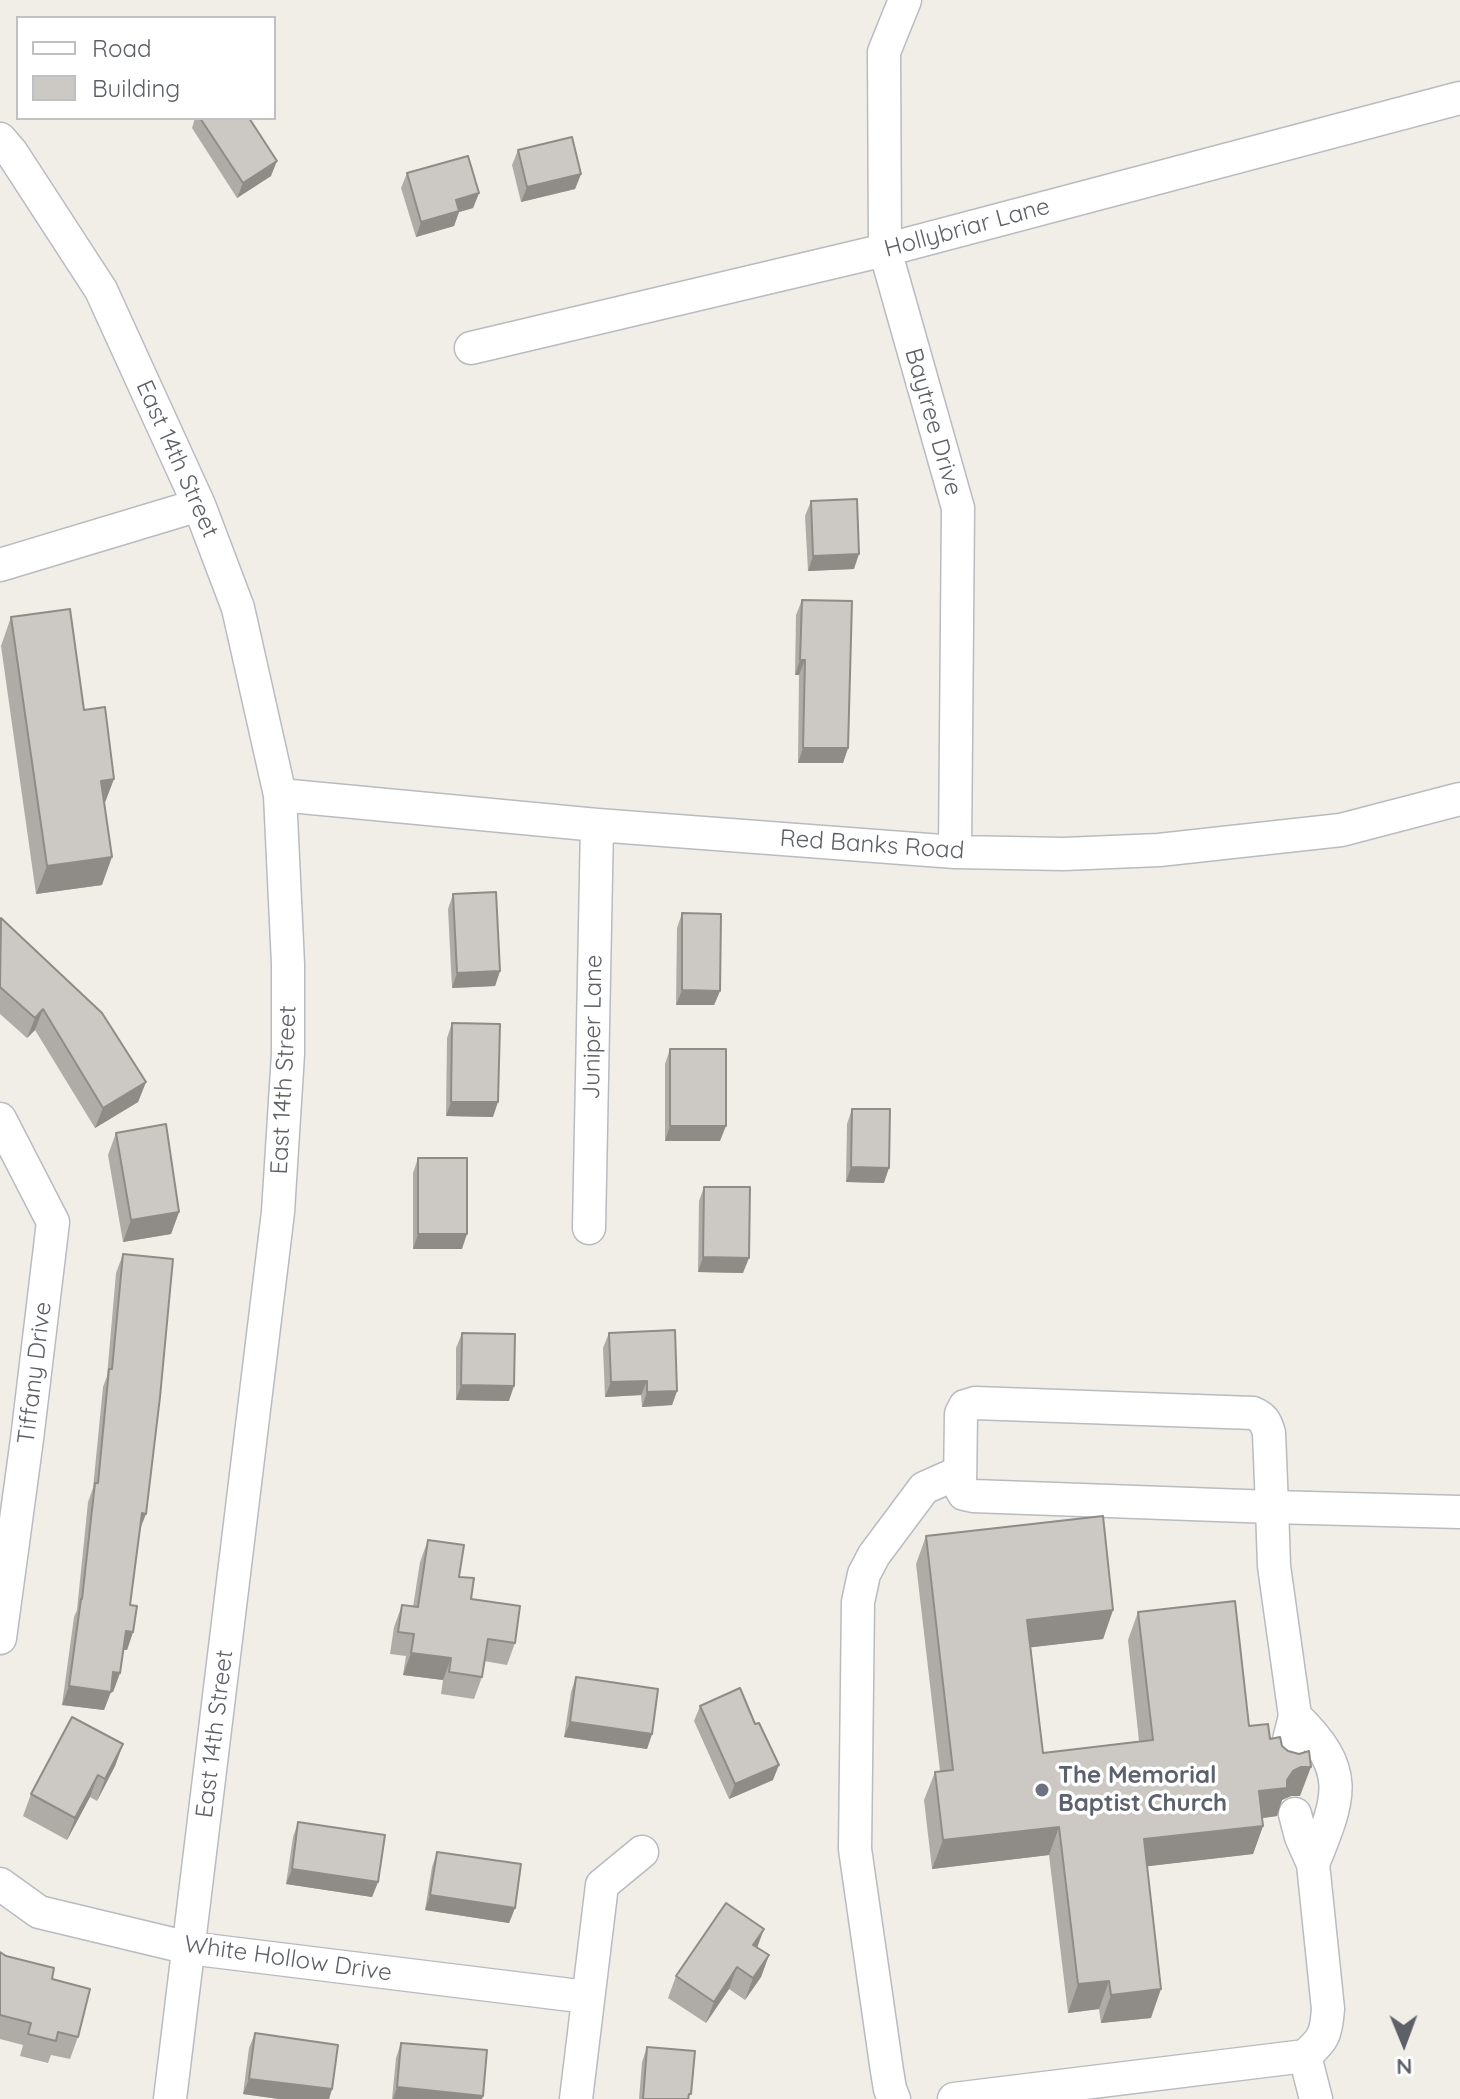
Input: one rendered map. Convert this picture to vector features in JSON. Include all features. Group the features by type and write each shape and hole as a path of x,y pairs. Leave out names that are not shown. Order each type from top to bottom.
{"street":[{"name":"Baytree Drive","path":"905,0 884,52 885,250 958,508 955,852"},
{"name":"Hollybriar Lane","path":"471,348 885,250 1460,98"},
{"name":"East 14th Street","path":"0,139 101,290 199,505 238,608 280,795 288,964 288,1039 278,1212 170,2099"},
{"path":"0,565 199,505"},
{"name":"Red Banks Road","path":"280,795 597,825 955,852 1064,854 1159,850 1341,830 1460,799"},
{"name":"Juniper Lane","path":"589,1228 597,825"},
{"name":"Tiffany Drive","path":"0,1119 53,1222 14,1437 0,1638"},
{"path":"1288,1764 1288,1744 1295,1716 1274,1566 1272,1507 1269,1433 1267,1423 1261,1416 1253,1413 975,1403 965,1406 961,1414 960,1487 964,1494 973,1496 1272,1507 1460,1512"},
{"path":"894,2099 887,2071 855,1849 858,1602 864,1574 874,1555 924,1488 960,1472"},
{"path":"1295,1716 1325,1750 1335,1780 1334,1810 1313,1864"},
{"path":"954,2099 1305,2056 1321,2042 1327,2026 1328,2009 1313,1864 1295,1814"},
{"path":"576,2099 602,1885 642,1852"},
{"name":"White Hollow Drive","path":"0,1884 39,1912 189,1948 587,1997"},
{"path":"1305,2056 1316,2099"}],"building":[{"path":"201,120 250,120 277,161 243,183"},
{"path":"572,137 581,174 527,187 518,150"},
{"path":"468,156 479,193 456,200 459,211 421,222 407,173"},
{"path":"857,499 859,554 813,556 811,501"},
{"path":"802,600 852,601 848,748 803,748 805,660 800,660"},
{"path":"70,609 84,710 105,707 114,779 101,781 112,857 47,866 11,617"},
{"path":"496,892 500,971 457,973 453,894"},
{"path":"682,913 721,914 720,991 682,990"},
{"path":"1,918 102,1013 146,1082 103,1108 43,1009 35,1018 0,987"},
{"path":"452,1023 500,1024 498,1102 451,1102"},
{"path":"670,1049 726,1049 726,1126 670,1126"},
{"path":"852,1109 890,1109 889,1168 851,1167"},
{"path":"166,1124 179,1212 131,1220 116,1133"},
{"path":"418,1158 467,1158 467,1234 418,1234"},
{"path":"704,1187 750,1187 749,1258 703,1257"},
{"path":"123,1254 173,1259 146,1514 142,1513 130,1605 137,1606 133,1632 126,1631 120,1673 113,1672 111,1692 69,1686 95,1483 98,1483"},
{"path":"675,1330 677,1391 647,1392 647,1381 611,1382 609,1333"},
{"path":"462,1333 515,1334 514,1386 461,1385"},
{"name":"The Memorial Baptist Church","path":"1103,1516 1113,1610 1027,1620 1043,1753 1153,1740 1138,1612 1235,1601 1249,1726 1268,1724 1270,1739 1280,1737 1282,1746 1288,1751 1299,1754 1309,1751 1311,1767 1293,1771 1287,1780 1287,1788 1259,1791 1263,1826 1144,1839 1161,1989 1111,1995 1109,1981 1078,1984 1059,1827 943,1840 935,1772 953,1770 926,1536"},
{"path":"428,1540 464,1545 459,1577 474,1578 471,1599 520,1606 515,1643 488,1639 482,1677 449,1672 451,1658 411,1653 414,1634 398,1632 402,1605 418,1607"},
{"path":"576,1677 658,1689 652,1734 570,1722"},
{"path":"740,1688 755,1724 759,1723 779,1765 735,1784 700,1706"},
{"path":"72,1717 123,1744 105,1779 98,1775 75,1818 31,1794"},
{"path":"298,1822 385,1835 378,1882 292,1869"},
{"path":"437,1852 521,1864 515,1908 430,1895"},
{"path":"726,1903 764,1929 753,1945 769,1955 753,1978 737,1967 714,2002 676,1976"},
{"path":"0,1952 54,1968 52,1979 90,1989 78,2037 58,2032 56,2041 28,2034 31,2023 0,2015"},
{"path":"255,2033 338,2045 332,2089 249,2079"},
{"path":"401,2043 487,2050 483,2096 397,2087"},
{"path":"647,2047 695,2051 688,2099 643,2099"}],"place":[{"name":"The Memorial Baptist Church","path":"1042,1790"}]}
